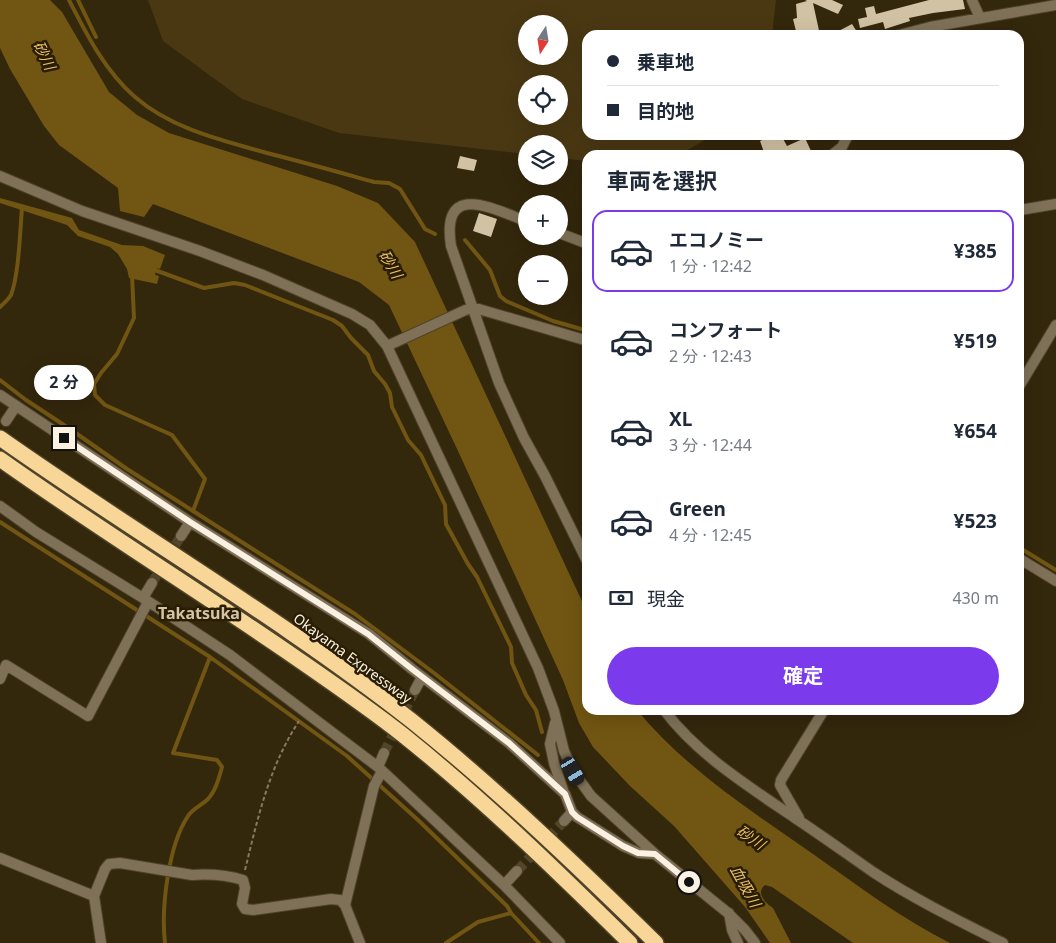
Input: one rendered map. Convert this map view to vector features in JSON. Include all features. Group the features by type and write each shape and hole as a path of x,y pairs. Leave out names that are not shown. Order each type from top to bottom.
{"highway":[{"name":"Okayama Expressway","path":"0,438 69,487 217,582 338,666 412,721 475,773 538,829 656,943"},
{"path":"0,459 61,502 207,597 402,734 463,786 630,943"}],"street":[{"path":"972,0 980,18"},
{"path":"916,30 930,26 1056,5"},
{"path":"838,150 846,140"},
{"path":"0,176 82,211 200,251 263,275 352,314 370,325 391,345 538,668 556,719 564,751 580,783 590,796 655,854 728,913 746,930 755,943"},
{"path":"518,218 480,204 465,205 453,212 451,219 451,246 468,309 503,391 524,438 546,476 582,551"},
{"path":"1024,209 1056,204"},
{"path":"568,236 582,242"},
{"path":"391,345 468,309 582,339"},
{"path":"1024,378 1056,325"},
{"path":"0,396 190,522 368,634 509,743 565,794"},
{"path":"6,421 16,406"},
{"path":"0,506 144,607 230,655 378,775 504,885 560,943"},
{"path":"181,536 190,522"},
{"path":"1024,561 1056,581"},
{"path":"0,679 6,665 88,716 144,607 152,583"},
{"path":"415,690 422,677"},
{"path":"668,715 686,737 709,757 874,873 926,903 1003,943"},
{"path":"801,821 780,786 781,780 821,715"},
{"path":"556,719 550,744 554,762 572,812 623,846 638,853 655,854"},
{"path":"345,904 384,753"},
{"path":"564,821 572,812"},
{"path":"0,858 94,896"},
{"path":"100,943 94,896 105,869 109,864 120,863 192,875 203,874 243,880 245,888 242,904 245,909 253,910 331,899 340,900 345,904 360,943"},
{"path":"504,885 517,871"},
{"path":"728,913 732,930 738,943"}],"path":[{"path":"243,880 265,791 273,770 296,725"}],"shaded area":[{"path":"148,0 776,0 773,30 582,30 582,140 705,140 688,150 582,150 582,160 568,159 568,135 518,135 518,153 339,133 242,99 163,41"}],"water":[{"path":"0,0 50,0 62,12 109,92 137,115 169,133 337,186 378,203 415,242 582,601 582,715 642,715 676,751 743,805 880,901 932,934 950,943 853,943 772,887 765,885 762,888 761,894 773,908 791,943 770,943 745,907 674,826 630,786 593,747 579,723 563,680 389,305 359,282 153,204 144,217 120,211 118,188 59,145 44,126 10,69 0,48"},
{"path":"0,198 72,218 79,230 122,245 143,246 165,255 160,269 157,268 155,275 159,276 157,284 129,278 127,269 118,254 110,247 78,236 67,225 0,203"}],"building":[{"path":"805,0 832,0 843,5 838,14 813,3 819,30 796,30 793,19 797,18 796,4 807,1"},
{"path":"929,0 963,0 965,9 909,18 910,21 885,29 883,22 860,28 858,19 867,17 865,8 874,6 876,14"},
{"path":"852,24 856,30 841,30"},
{"path":"784,140 787,146 800,140 806,140 811,150 763,150 760,141"},
{"path":"460,156 477,160 474,171 457,168"},
{"path":"479,213 497,219 491,237 473,231"}],"waterway":[{"path":"69,0 106,64 124,87 149,108 181,125 215,138 374,182 389,183 400,189 425,229 435,234"},
{"path":"78,0 96,37"},
{"path":"0,307 10,297 14,286 22,208"},
{"path":"465,240 490,270 500,296 506,301 553,321 582,329"},
{"path":"152,269 204,288 234,283 245,285 333,320 342,326 368,355 374,371 390,393 392,407 408,440 421,455 445,505 446,524 477,577 511,647 512,663 526,695 536,710 542,732"},
{"path":"132,275 134,318 117,354 94,384 95,395 105,405 172,435 205,479 193,511 355,614 538,755"},
{"path":"0,380 127,469 193,511"},
{"path":"0,522 210,657 347,756 418,820 507,906 511,913 478,922 446,943"},
{"path":"1024,550 1056,570"},
{"path":"165,943 165,896 175,844 190,814 208,799 213,792 222,767 217,760 173,753 210,657"},
{"path":"511,913 539,943"}],"tunnel":[{"path":"152,583 181,536"},
{"path":"384,753 415,690"},
{"path":"517,871 564,821"}],"district":[{"name":"Takatsuka","path":"199,613"}],"route":[{"path":"64,438 190,522 368,634 509,743 565,794 572,812 577,817 623,846 638,853 655,854 689,882"}],"water label":[{"name":"砂川","path":"45,55"},
{"name":"砂川","path":"391,264"},
{"name":"砂川","path":"751,837"},
{"name":"血吸川","path":"746,886"}]}
